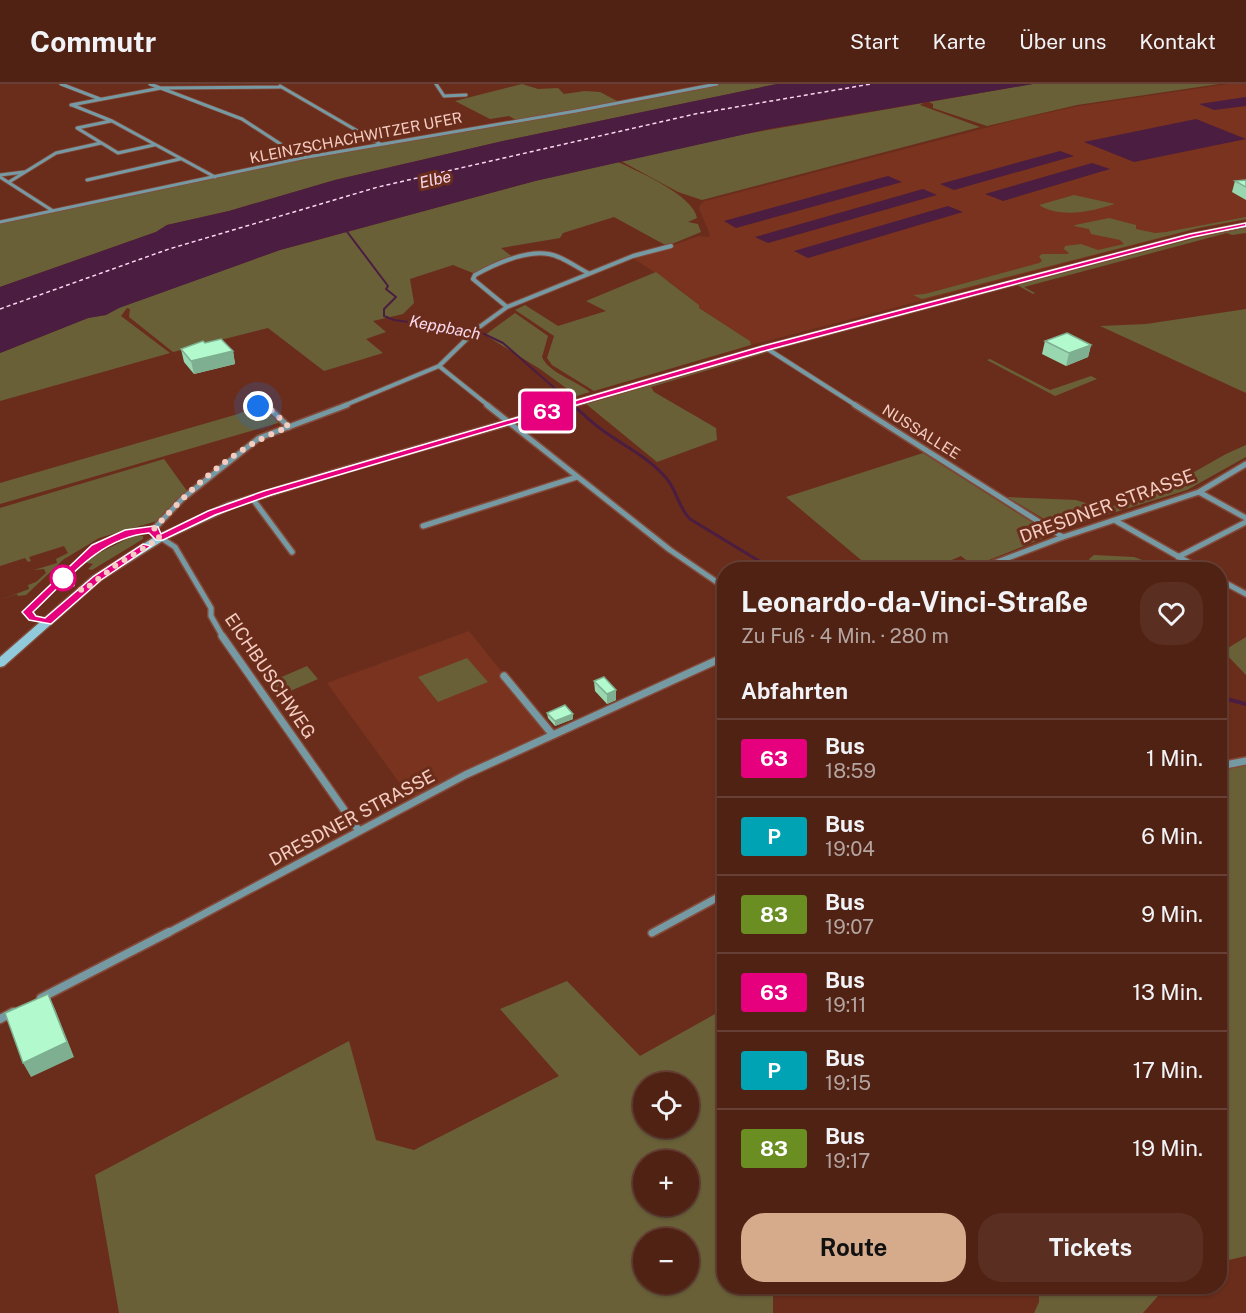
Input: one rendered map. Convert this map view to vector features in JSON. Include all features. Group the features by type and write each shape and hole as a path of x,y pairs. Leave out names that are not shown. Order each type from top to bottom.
{"main road":[{"path":"0,663 98,578 160,538 198,519 252,498 765,348 1181,238 1246,225"}],"street":[{"path":"61,84 100,99"},
{"path":"150,84 242,118 302,159"},
{"path":"161,88 167,84"},
{"path":"277,84 381,144"},
{"path":"436,84 444,96 466,95"},
{"name":"KLEINZSCHACHWITZER UFER","path":"0,222 302,159 545,117 717,84"},
{"path":"215,177 112,121 71,105 161,88 281,87"},
{"path":"112,121 77,128 118,153 154,145"},
{"path":"9,182 56,153 102,143"},
{"path":"87,180 180,159"},
{"path":"0,176 27,171"},
{"path":"0,176 53,211"},
{"path":"160,538 155,534 154,529 182,499 259,438 388,389 439,366 475,330 507,307 633,256 671,246"},
{"path":"507,307 473,279 475,275 525,256 544,253 551,254 588,273"},
{"name":"NUSSALLEE","path":"765,348 1063,537"},
{"path":"439,366 670,550 717,582"},
{"path":"258,406 269,408 289,427"},
{"name":"DRESDNER STRASSE","path":"997,562 1063,537 1199,492 1246,464"},
{"path":"423,526 577,477"},
{"path":"1199,492 1246,520"},
{"path":"252,498 292,552"},
{"path":"1178,556 1201,546 1212,536 1246,520"},
{"path":"1116,521 1188,562"},
{"name":"EICHBUSCHWEG","path":"160,538 175,547 211,608 211,616 229,648 359,831"},
{"path":"1227,584 1246,594"},
{"name":"DRESDNER STRASSE","path":"32,1003 465,775 552,734 717,662"},
{"path":"504,676 552,734"},
{"path":"1227,765 1246,761"},
{"path":"652,933 717,898"},
{"path":"0,1019 21,1008"}],"shaded area":[{"path":"522,84 538,89 558,88 564,94 585,91 600,92 621,103 516,120 509,116 490,119 455,101"},
{"path":"721,84 777,84 503,141 335,180 229,211 167,225 156,232 0,287 0,223 304,159 579,112"},
{"path":"1032,84 1219,84 1077,105 987,126 933,108 933,104 929,102"},
{"path":"1228,84 1246,84 1246,220 1200,228 751,345 750,341 699,308 699,305 670,282 634,259 699,236 709,237 710,234 699,209 705,201 1024,118 1079,106"},
{"path":"923,103 920,105 980,127 702,200 678,192 621,161 745,134"},
{"path":"618,162 664,185 686,201 697,218 688,222 698,224 701,232 667,246 614,217 563,233 560,238 501,248 514,258 473,273 453,265 410,279 414,303 403,314 373,321 386,332 366,339 383,353 324,371 268,328 173,352 129,317 130,309 127,308 121,316 170,353 0,401 0,353 88,318 106,315 118,308 280,250 535,181"},
{"path":"1074,195 1115,204 1067,213 1039,205"},
{"path":"1246,217 1246,219 1198,228 922,299 913,295 925,294 1039,263 1042,261 1039,256 1042,254 1067,254 1069,253 1064,249 1065,246 1081,244 1098,250 1124,244 1120,240 1091,234 1089,229 1075,225 1109,218 1136,225 1136,229 1155,233"},
{"path":"1246,228 1246,233 1232,235 1227,233 1024,287 1035,293 1033,294 1017,285 1196,238"},
{"path":"656,272 699,305 699,308 750,341 751,345 594,391 552,365 547,358 554,336 515,310 525,305 558,326 606,311 586,301"},
{"path":"1246,309 1246,393 1100,326 1146,324"},
{"path":"515,313 548,336 542,357 545,363 590,392 577,396 540,369 485,335"},
{"path":"769,352 651,387 654,392 716,428 717,440 657,462 586,404"},
{"path":"990,359 1050,390 1091,376 1097,379 1055,396 987,360"},
{"path":"252,408 266,410 277,419 278,423 0,504 0,483"},
{"path":"1246,445 1246,457 1187,490 1061,529 1007,497 1076,500 1105,509 1173,484"},
{"path":"923,453 1052,535 984,562 969,562 961,556 947,562 863,562 786,497"},
{"path":"164,459 187,491 157,521 99,538 64,559 26,595 18,596 17,594 0,600 29,589 28,585 36,582 46,573 44,569 34,570 57,563 56,559 68,553 64,546 29,557 31,561 28,562 25,558 0,566 0,508"},
{"path":"135,535 143,536 143,539 92,570 88,569 93,564 84,562 89,558"},
{"path":"1094,555 1134,557 1148,562 1091,562 1089,559"},
{"path":"469,631 552,734 414,803 327,683"},
{"path":"1246,637 1246,675 1227,655 1227,649"},
{"path":"467,658 488,682 438,702 418,677"},
{"path":"307,666 318,679 281,695 270,682"},
{"path":"1246,765 1246,1256 1227,1260 1227,768"},
{"path":"567,981 640,1056 717,1013 717,1294 773,1294 773,1313 119,1313 95,1175 349,1041 376,1140 414,1150 559,1076 500,1009"},
{"path":"1039,1294 1160,1294 1143,1313 1034,1313 1039,1302"}],"water":[{"name":"Elbe","path":"777,84 1033,84 768,129 535,181 280,250 119,308 106,315 88,318 0,353 0,287 156,232 167,225 229,211 335,180 503,141"},
{"path":"1246,97 1246,106 1214,110 1199,104"},
{"path":"1196,119 1246,139 1134,162 1084,142"},
{"path":"1060,151 1074,156 954,190 940,184"},
{"path":"1092,163 1110,169 1003,201 985,194"},
{"path":"888,176 902,182 736,228 724,221"},
{"path":"923,189 937,195 768,243 755,237"},
{"path":"948,206 963,212 808,258 794,251"}],"building":[{"path":"1246,180 1246,187 1235,181"},
{"path":"1067,333 1091,345 1069,353 1045,341"},
{"path":"221,339 233,351 191,361 181,349 203,341 205,343"},
{"path":"604,677 616,690 607,694 594,681"},
{"path":"565,705 573,714 555,721 547,713"},
{"path":"48,994 67,1042 23,1063 5,1013"}],"waterway":[{"name":"Keppbach","path":"345,229 388,286 386,289 396,297 384,309 384,316 394,320 480,332 503,343 575,406"},
{"name":"Keppbach","path":"573,405 596,426 646,459 661,472 690,519 761,562"},
{"name":"Keppbach","path":"1227,699 1246,704"}],"ferry route":[{"path":"0,309 169,249 378,187 695,114 871,84"}],"bus line":[{"name":"63","path":"146,546 98,578 47,622 33,618 27,612 96,547 129,532 154,529 155,534 160,538 211,513 267,493 508,422 765,348 1192,236 1246,225"}],"route":[{"path":"63,578 83,591 132,554 160,538 155,534 154,529 182,499 235,454 259,438 289,427 269,408 258,406"}]}
